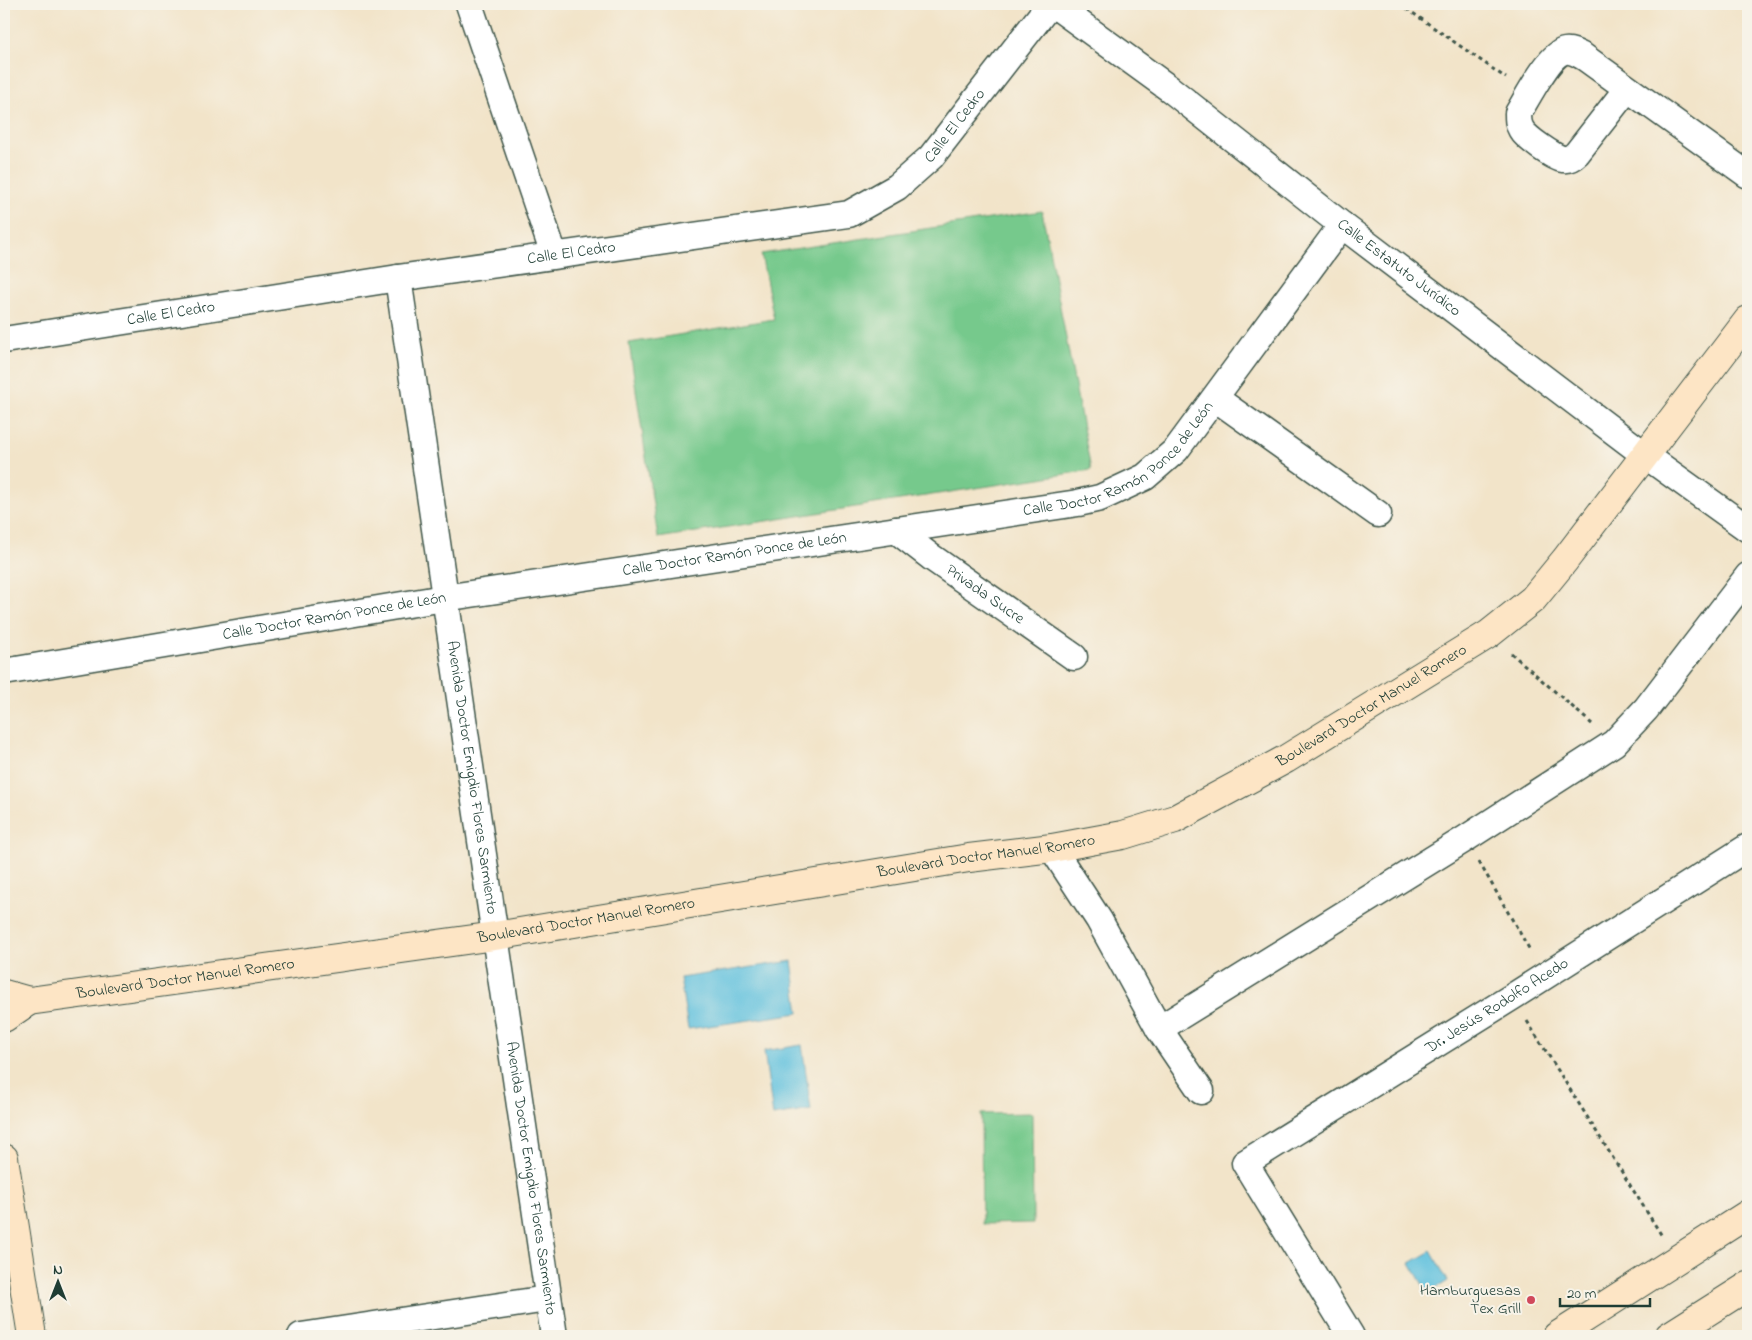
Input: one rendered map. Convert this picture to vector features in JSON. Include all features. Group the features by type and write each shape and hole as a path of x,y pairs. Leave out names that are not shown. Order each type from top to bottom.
{"street":[{"path":"469,4 554,255"},
{"name":"Calle El Cedro","path":"4,340 398,278 849,214 897,187 930,157 1052,4"},
{"name":"Calle Estatuto Jurídico","path":"1052,4 1170,89 1342,225 1645,455 1748,528"},
{"path":"1627,89 1577,153 1571,158 1559,158 1525,135 1520,128 1518,113 1554,58 1564,51 1574,52 1584,57 1748,174"},
{"name":"Calle Doctor Ramón Ponce de León","path":"4,672 444,598 1078,503 1100,498 1145,476 1176,450 1342,225"},
{"name":"Avenida Doctor Emigdio Flores Sarmiento","path":"398,278 547,1299 554,1336"},
{"name":"Boulevard Doctor Manuel Romero","path":"4,994 30,1001 495,936 960,860 1052,848 1123,834 1175,819 1286,759 1489,634 1533,599 1565,560 1748,320"},
{"path":"1215,398 1378,514"},
{"name":"Privada Sucre","path":"896,530 931,557 1074,657"},
{"path":"1158,1029 1614,743 1646,709 1748,576"},
{"name":"Dr. Jesús Rodolfo Acedo","path":"1351,1336 1244,1163 1512,997 1748,847"},
{"path":"1052,848 1099,920 1158,1029 1201,1091"},
{"name":"Boulevard Doctor Manuel Romero","path":"4,1018 30,1001"},
{"path":"4,1158 32,1336"},
{"path":"1557,1336 1748,1214"},
{"path":"1669,1336 1748,1286"},
{"path":"300,1336 547,1299"}],"path":[{"path":"1400,4 1529,94"},
{"path":"1489,634 1614,743"},
{"path":"1465,838 1545,976"},
{"path":"1512,997 1676,1259"}],"green space":[{"path":"1042,211 1091,470 658,538 629,343 774,319 761,254"},
{"path":"1032,1113 1033,1223 982,1224 981,1114"}],"water":[{"path":"792,961 799,1013 688,1029 680,978"},
{"path":"802,1045 811,1110 773,1116 764,1051"},
{"path":"1431,1251 1448,1281 1428,1293 1410,1263"}],"place":[{"name":"Hamburguesas Tex Grill","path":"1531,1300"}]}
